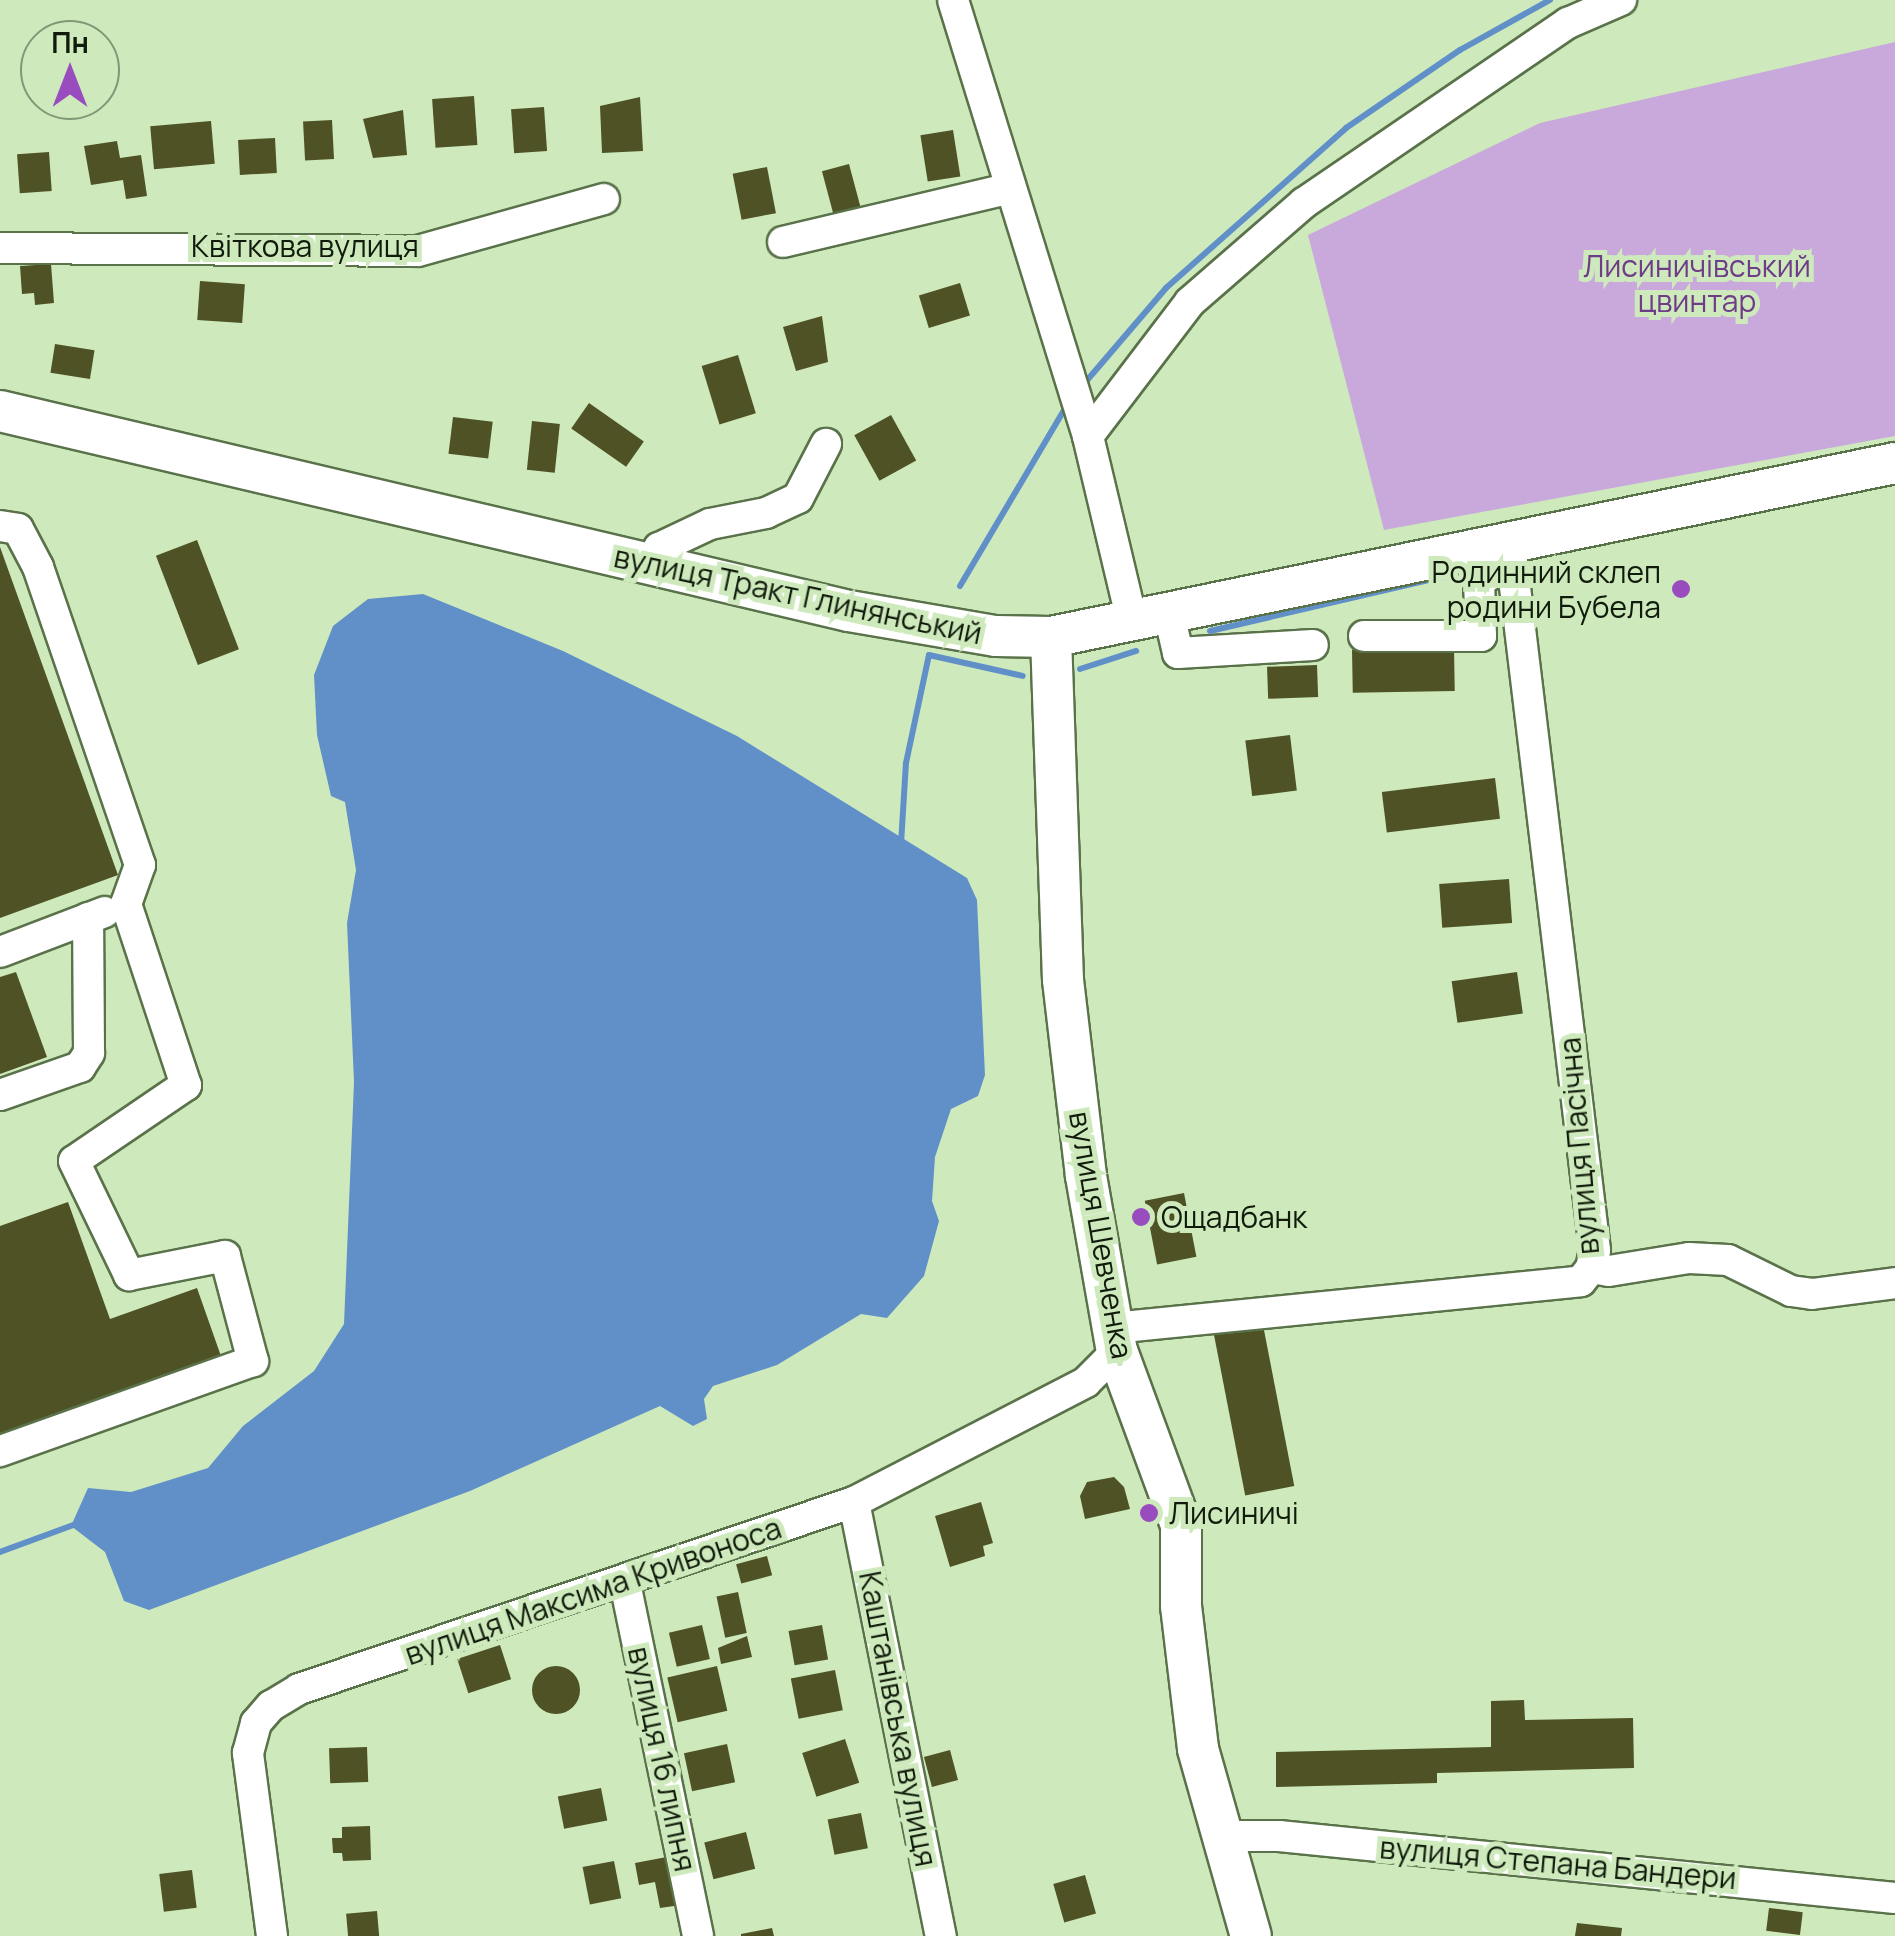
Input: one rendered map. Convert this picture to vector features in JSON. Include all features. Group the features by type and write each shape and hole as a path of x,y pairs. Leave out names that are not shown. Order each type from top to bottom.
{"main road":[{"name":"вулиця Тракт Глинянський","path":"0,411 849,611 996,636 1051,637 1508,552 1895,464"},
{"name":"вулиця Шевченка","path":"1051,637 1063,980 1115,1340 1181,1525 1181,1606 1198,1749 1251,1936"}],"street":[{"path":"953,0 1007,190 1151,617 1178,654 1312,645"},
{"path":"1084,422 1190,302 1304,203 1568,23 1621,0"},
{"path":"783,242 1007,190"},
{"name":"Квіткова вулиця","path":"0,248 418,250 604,199"},
{"path":"649,565 659,548 710,524 766,514 798,498 826,444"},
{"path":"0,526 18,528 38,567 140,865 126,904 186,1085 74,1161 129,1275 225,1256 253,1362 0,1451"},
{"path":"1364,636 1481,636 1479,581 1508,552"},
{"name":"вулиця Пасічна","path":"1115,1340 1581,1281 1591,1268 1595,1250 1508,552"},
{"path":"0,952 126,904"},
{"path":"0,1095 80,1067 89,1053 88,918"},
{"path":"1591,1268 1609,1271 1689,1258 1728,1260 1790,1291 1812,1294 1895,1283"},
{"name":"вулиця Максима Кривоноса","path":"272,1936 248,1753 256,1723 272,1706 299,1689 625,1583 854,1502 1086,1382 1115,1340"},
{"name":"Каштанівська вулиця","path":"854,1502 941,1936"},
{"name":"вулиця 16 липня","path":"625,1583 698,1936"},
{"name":"вулиця Степана Бандери","path":"1221,1836 1299,1838 1895,1898"}],"green space":[{"name":"Лисиничівський цвинтар","path":"1895,42 1895,436 1384,530 1308,235 1540,123"}],"water":[{"path":"423,594 563,651 737,736 967,878 977,900 985,1075 978,1096 951,1109 935,1157 932,1201 939,1221 924,1276 887,1318 861,1314 777,1365 713,1386 704,1399 707,1419 693,1426 660,1406 470,1491 149,1610 124,1601 105,1552 71,1526 88,1488 131,1492 208,1468 243,1426 314,1371 344,1324 354,1082 347,923 356,870 345,802 331,796 317,735 314,675 333,626 368,599"}],"building":[{"path":"474,96 477,145 436,148 432,99"},
{"path":"640,97 643,151 602,153 600,106"},
{"path":"544,107 547,151 514,153 511,109"},
{"path":"403,110 407,155 373,158 363,119"},
{"path":"332,120 334,159 305,160 303,122"},
{"path":"211,121 215,164 154,169 150,126"},
{"path":"953,130 960,176 928,182 920,135"},
{"path":"275,138 277,173 240,175 238,140"},
{"path":"117,141 120,158 141,155 147,196 126,199 123,180 91,185 84,146"},
{"path":"49,152 52,191 20,193 17,154"},
{"path":"849,164 861,209 834,217 822,171"},
{"path":"767,167 776,213 742,220 733,174"},
{"path":"51,264 54,303 35,305 34,293 22,294 20,266"},
{"path":"200,281 245,284 242,323 197,320"},
{"path":"960,283 970,316 929,328 919,296"},
{"path":"822,316 828,362 796,371 783,327"},
{"path":"55,344 95,350 90,379 50,373"},
{"path":"738,355 756,413 719,424 702,366"},
{"path":"589,403 644,441 626,467 571,428"},
{"path":"891,415 916,460 879,481 854,435"},
{"path":"453,417 493,422 488,459 448,454"},
{"path":"532,421 560,424 555,473 527,470"},
{"path":"197,540 239,649 198,665 156,556"},
{"path":"0,547 118,875 0,918"},
{"path":"1454,648 1455,691 1353,693 1352,650"},
{"path":"1317,665 1318,697 1268,699 1267,667"},
{"path":"1290,735 1297,791 1252,796 1245,740"},
{"path":"1495,778 1500,819 1387,833 1382,792"},
{"path":"1509,879 1512,923 1442,928 1439,884"},
{"path":"16,972 47,1057 0,1074 0,977"},
{"path":"1517,972 1523,1014 1457,1023 1452,981"},
{"path":"1184,1193 1196,1257 1157,1264 1145,1201"},
{"path":"68,1202 110,1319 197,1288 222,1359 0,1438 0,1226"},
{"path":"1263,1325 1294,1486 1245,1496 1214,1335"},
{"path":"1114,1477 1124,1487 1130,1509 1085,1519 1080,1496 1087,1482"},
{"path":"981,1502 993,1543 983,1546 985,1556 950,1567 935,1516"},
{"path":"767,1556 772,1575 741,1584 736,1564"},
{"path":"738,1592 747,1633 725,1638 716,1597"},
{"path":"702,1625 710,1659 677,1667 669,1633"},
{"path":"822,1625 828,1659 795,1665 789,1631"},
{"path":"747,1636 752,1657 721,1664 718,1648"},
{"path":"500,1645 511,1679 468,1693 457,1659"},
{"path":"556,1666 573,1673 580,1690 573,1707 556,1714 539,1707 532,1690 539,1673"},
{"path":"717,1666 727,1711 678,1722 667,1677"},
{"path":"835,1670 843,1710 799,1719 791,1679"},
{"path":"1524,1700 1525,1720 1633,1718 1634,1768 1437,1773 1437,1783 1276,1787 1276,1752 1491,1747 1491,1701"},
{"path":"845,1739 859,1783 816,1797 802,1753"},
{"path":"727,1744 735,1782 692,1791 684,1753"},
{"path":"367,1747 368,1782 330,1783 329,1748"},
{"path":"950,1750 958,1780 932,1787 924,1757"},
{"path":"601,1788 607,1820 564,1829 558,1796"},
{"path":"861,1813 868,1848 834,1855 828,1819"},
{"path":"370,1826 371,1860 343,1861 342,1853 333,1853 332,1838 342,1838 342,1827"},
{"path":"746,1832 755,1869 713,1879 704,1842"},
{"path":"672,1856 681,1905 660,1908 655,1882 639,1885 635,1863"},
{"path":"614,1861 621,1898 590,1904 583,1867"},
{"path":"192,1870 197,1908 164,1912 159,1874"},
{"path":"1085,1875 1096,1913 1064,1923 1053,1884"},
{"path":"1769,1908 1803,1912 1800,1935 1766,1931"},
{"path":"377,1911 379,1936 348,1936 346,1914"},
{"path":"1577,1923 1622,1928 1621,1936 1575,1936"},
{"path":"772,1928 774,1936 741,1936 741,1934"}],"waterway":[{"path":"1083,385 1166,288 1346,128 1460,50 1550,0"},
{"path":"960,586 1069,402"},
{"path":"1210,631 1446,576"},
{"path":"1080,669 1136,651"},
{"path":"901,844 906,763 929,655 1023,676"},
{"path":"0,1552 79,1523"}],"place":[{"name":"Родинний склеп родини Бубела","path":"1681,589"},
{"name":"Ощадбанк","path":"1141,1217"},
{"name":"Лисиничі","path":"1149,1513"}]}
